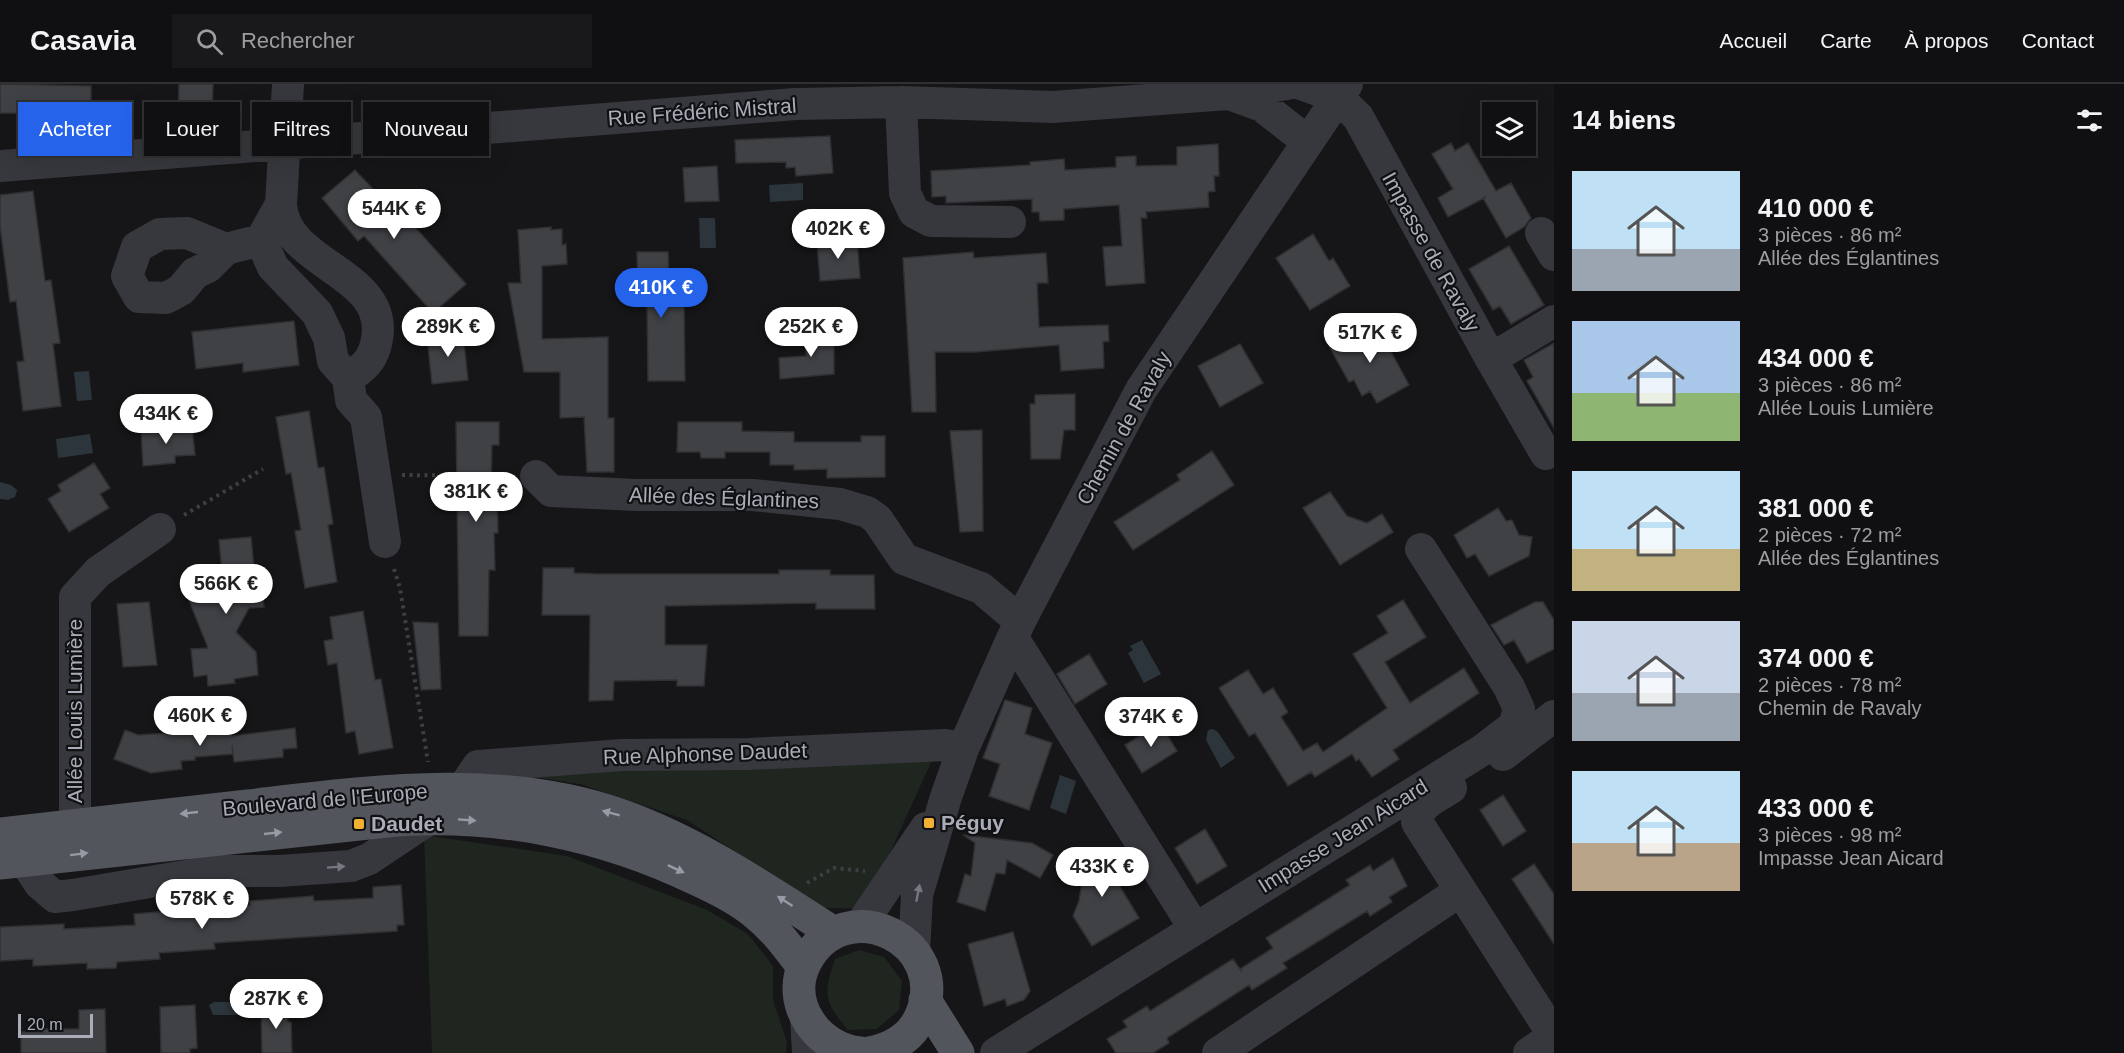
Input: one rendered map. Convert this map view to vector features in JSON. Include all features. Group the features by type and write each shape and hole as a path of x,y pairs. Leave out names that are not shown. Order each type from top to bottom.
{"main road":[{"name":"Boulevard de l'Europe","path":"0,834 308,799 442,800 546,796 619,814 681,840 847,929"},
{"name":"Boulevard de l'Europe","path":"12,862 169,843 442,800 529,826 627,850 670,866 753,911 780,935 803,967"},
{"path":"880,928 899,937 914,951 923,969 927,988 916,1026 902,1041 876,1052 830,1045 814,1030 806,1016 799,989 803,967 816,947 847,929 880,928"},
{"path":"925,1000 958,1053"}],"street":[{"path":"287,102 288,84"},
{"name":"Rue Frédéric Mistral","path":"351,138 794,94 901,102 1053,107 1228,94 1287,84"},
{"path":"1301,84 1342,91"},
{"name":"Chemin de Ravaly","path":"914,951 917,895 945,797 963,749 1016,629 1141,390 1342,91"},
{"name":"Impasse de Ravaly","path":"1342,91 1546,454"},
{"name":"Rue Frédéric Mistral","path":"1228,94 1262,106 1313,133"},
{"path":"901,102 905,193 914,212 932,221 1010,222"},
{"path":"1313,133 1372,145"},
{"name":"Rue Frédéric Mistral","path":"0,166 252,147"},
{"path":"285,156 281,213 292,235 313,254 343,274 369,299 380,324 376,349 365,368 348,378"},
{"path":"226,249 261,240 281,204"},
{"path":"261,240 273,267 317,314 329,338 333,361 348,378 351,400 366,417 385,542"},
{"path":"1491,359 1554,321"},
{"name":"Allée des Églantines","path":"536,476 551,491 638,495 753,495 840,504 867,512 877,519 904,560 981,588 1016,629 1195,929"},
{"name":"Allée Louis Lumière","path":"75,826 75,597 98,572 160,529"},
{"name":"Impasse Jean Aicard","path":"996,1053 1484,749 1514,726 1519,709 1509,687 1421,549"},
{"path":"1529,1053 1554,1036 1423,835 1417,822 1418,812 1425,804 1514,749 1554,716"},
{"name":"Rue Alphonse Daudet","path":"442,800 478,766 622,755 748,754 946,745 963,749"},
{"name":"Chemin de Ravaly","path":"847,929 892,880 945,797"},
{"path":"1218,1053 1460,891"},
{"path":"806,1016 808,1053"}],"path":[{"path":"160,529 263,469"},
{"path":"374,475 536,476"},
{"path":"385,542 400,588 442,800"}],"shaded area":[{"path":"803,183 803,200 770,202 769,185"},
{"path":"699,218 715,218 716,248 700,248"},
{"path":"89,371 92,400 77,401 74,372"},
{"path":"90,434 93,453 58,458 56,439"},
{"path":"0,482 11,485 17,490 15,497 8,500 0,499"},
{"path":"1142,640 1161,674 1144,683 1128,653 1133,650 1130,646"},
{"path":"1213,729 1218,732 1235,758 1221,768 1206,740 1208,730"},
{"path":"933,758 878,879 853,908 821,908 687,820 580,784 503,772"},
{"path":"1060,775 1076,781 1066,814 1050,808"},
{"path":"424,835 567,856 707,910 748,934 773,966 773,1000 787,1042 786,1053 432,1053"},
{"path":"859,950 884,957 902,981 899,1010 877,1029 848,1030 834,1012 828,997 829,981 835,959"},
{"path":"214,1002 242,1002 242,1015 213,1015 209,1005"}],"building":[{"path":"0,84 91,86 91,102 18,102 18,113 0,113"},
{"path":"179,84 213,84 212,102 178,102"},
{"path":"830,136 833,173 796,176 795,167 786,168 786,162 736,163 735,140"},
{"path":"1451,143 1455,151 1468,143 1496,191 1511,183 1531,218 1524,227 1506,238 1483,198 1448,217 1438,198 1453,189 1432,154"},
{"path":"1218,144 1219,176 1214,176 1215,191 1208,192 1209,207 1146,212 1147,218 1141,218 1145,283 1106,286 1103,247 1122,246 1119,205 1064,209 1064,220 1040,221 1039,212 1032,212 1032,199 946,203 946,196 932,197 931,171 1030,165 1030,162 1064,159 1065,170 1116,167 1116,157 1136,156 1136,166 1177,165 1177,147"},
{"path":"717,166 719,201 685,202 683,168"},
{"path":"355,170 393,210 397,207 466,284 433,313 364,236 358,241 322,198"},
{"path":"33,191 45,281 51,280 60,343 53,344 61,406 23,411 17,362 24,361 16,301 10,302 0,226 0,195"},
{"path":"551,227 551,230 562,229 562,245 566,244 567,264 542,266 542,339 608,337 608,418 614,418 614,472 587,472 584,417 560,418 560,372 524,372 508,283 521,283 518,230"},
{"path":"1313,234 1329,261 1333,258 1350,286 1310,310 1276,258"},
{"path":"857,239 860,278 820,281 817,242"},
{"path":"1509,246 1544,305 1511,324 1500,306 1493,310 1469,269"},
{"path":"637,252 668,252 670,304 684,303 685,381 648,381 647,303 638,304"},
{"path":"973,252 974,258 1046,253 1048,283 1037,283 1039,327 1108,325 1109,341 1103,342 1104,368 1061,371 1059,345 975,352 935,352 936,412 912,412 903,258"},
{"path":"294,321 299,365 243,372 243,363 196,369 192,332"},
{"path":"1375,322 1409,385 1377,403 1370,391 1362,396 1354,380 1349,382 1330,348"},
{"path":"834,332 834,374 780,379 779,358 806,356 805,335"},
{"path":"463,333 468,380 432,384 427,337"},
{"path":"1554,343 1554,428 1527,381 1533,377 1524,360"},
{"path":"1240,344 1263,383 1220,407 1198,366"},
{"path":"1075,394 1075,430 1064,430 1060,459 1031,459 1030,404 1035,404 1035,395"},
{"path":"309,411 318,468 324,467 333,524 328,525 337,582 305,588 295,531 301,530 291,473 286,474 276,417"},
{"path":"456,422 499,422 499,445 492,445 491,485 497,485 498,533 494,533 495,570 489,570 488,636 459,636"},
{"path":"678,422 742,422 742,431 794,432 794,442 861,442 861,436 885,436 885,477 827,478 827,469 794,470 794,465 770,465 770,452 725,452 725,458 701,458 700,452 677,452"},
{"path":"192,426 195,455 175,456 175,463 143,466 141,430"},
{"path":"982,430 983,531 960,532 950,431"},
{"path":"1212,451 1234,485 1133,550 1114,522 1180,480 1177,475"},
{"path":"94,463 110,488 100,494 109,508 69,532 48,499 61,491 58,485"},
{"path":"1330,492 1347,516 1367,523 1382,514 1393,532 1340,565 1303,508"},
{"path":"1498,508 1506,521 1512,520 1519,535 1532,537 1529,556 1489,576 1475,554 1467,558 1454,535"},
{"path":"251,537 255,577 261,577 264,607 249,608 236,632 256,652 258,675 234,679 235,683 208,686 207,675 194,677 191,649 208,648 184,588 222,571 219,540"},
{"path":"543,568 574,568 574,573 598,574 779,574 779,570 830,570 830,575 874,575 875,609 816,609 816,603 665,606 665,645 707,645 704,686 677,686 677,680 614,681 613,700 589,701 590,615 542,615"},
{"path":"1403,600 1426,637 1385,662 1410,703 1464,668 1479,693 1393,750 1399,759 1372,777 1359,759 1356,761 1352,754 1315,777 1311,772 1288,786 1255,733 1249,736 1219,688 1248,670 1263,694 1273,688 1288,712 1281,717 1303,751 1317,743 1323,752 1387,708 1353,654 1388,633 1377,616"},
{"path":"149,602 157,665 123,667 117,604"},
{"path":"1535,602 1543,602 1554,620 1554,649 1527,663 1514,640 1504,645 1491,625"},
{"path":"363,611 375,680 381,679 393,748 359,754 355,731 346,733 337,663 328,665 324,641 333,639 330,617"},
{"path":"413,622 438,623 441,689 421,690"},
{"path":"1089,654 1107,684 1075,704 1057,674"},
{"path":"1005,700 1032,708 1025,734 1052,743 1029,810 989,796 1000,764 983,758"},
{"path":"1160,723 1177,751 1142,773 1125,745"},
{"path":"295,728 297,748 283,749 283,757 234,762 232,745 233,754 195,757 195,760 181,761 182,769 151,773 114,759 125,730 138,735 231,729 232,736"},
{"path":"1503,795 1526,831 1503,846 1480,810"},
{"path":"1205,829 1227,866 1197,884 1175,848"},
{"path":"963,835 1032,843 1053,855 1040,878 1007,860 1005,874 996,873 985,911 957,902 965,874 971,876 975,843"},
{"path":"1085,850 1121,855 1116,880 1139,918 1092,946 1073,916 1079,901 1082,881 1080,877"},
{"path":"1393,858 1407,886 1389,897 1392,902 1370,916 1367,911 1283,963 1287,968 1252,990 1249,985 1167,1038 1169,1043 1153,1053 1116,1053 1107,1039 1127,1027 1123,1021 1147,1006 1150,1011 1233,959 1242,972 1240,969 1273,948 1266,938 1350,885 1346,880 1370,865 1373,871"},
{"path":"1534,864 1554,894 1554,944 1512,879"},
{"path":"401,885 404,925 397,925 397,931 214,943 215,949 159,953 160,959 117,962 116,968 87,969 87,963 33,966 33,959 0,961 0,927 64,924 64,929 135,925 134,914 218,907 218,910 250,905 250,901 313,896 314,901 373,898 373,887"},
{"path":"1013,932 1030,991 1024,1000 1007,1006 1005,999 984,1006 968,944"},
{"path":"195,1005 197,1048 190,1049 190,1053 161,1053 160,1007"},
{"path":"287,1005 288,1022 291,1022 292,1053 262,1053 261,1006"},
{"path":"105,1009 106,1053 21,1053 21,1032 43,1032 43,1029 79,1029 79,1010"}],"place":[{"name":"Péguy","path":"929,823"},
{"name":"Daudet","path":"359,824"}]}
